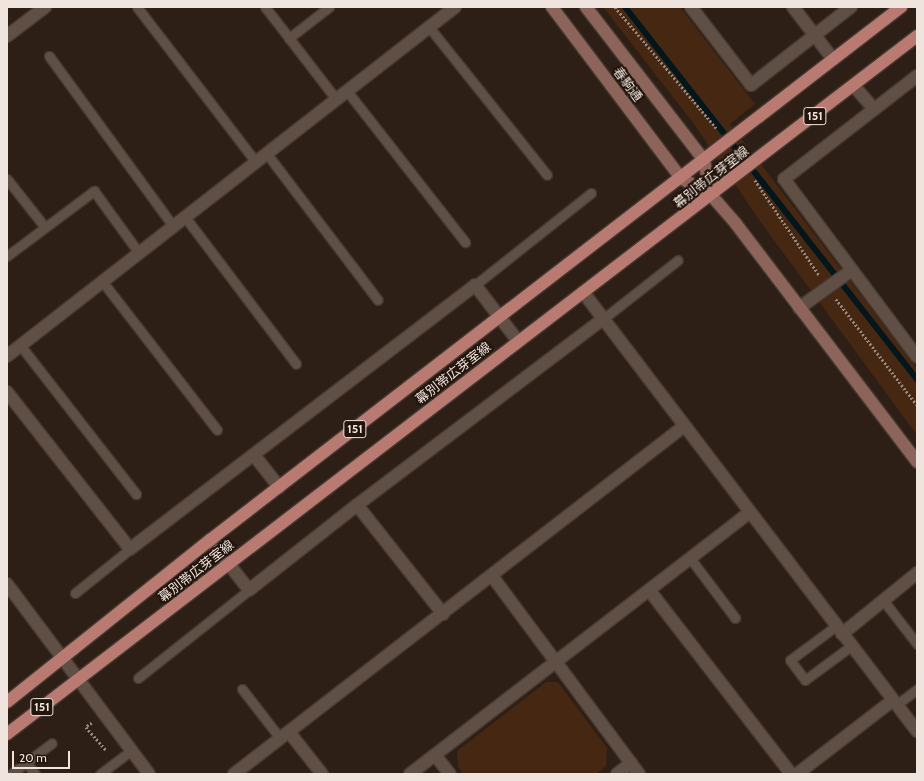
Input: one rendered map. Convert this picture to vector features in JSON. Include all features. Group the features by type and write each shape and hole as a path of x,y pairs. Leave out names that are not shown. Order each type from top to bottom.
{"main road":[{"name":"幕別帯広芽室線","path":"7,702 210,540 501,318 901,7"},
{"name":"幕別帯広芽室線","path":"7,734 518,341 712,195 917,36"}],"street":[{"path":"7,36 45,7"},
{"path":"7,356 455,7"},
{"name":"春駒通","path":"552,7 681,178"},
{"name":"春駒通","path":"586,7 704,160"},
{"path":"691,7 751,85 851,7"},
{"path":"793,7 833,59"},
{"path":"915,350 852,270 784,179 917,76"},
{"path":"854,86 874,109"},
{"path":"704,160 712,195"},
{"path":"681,178 712,195 917,462"},
{"path":"799,308 852,270"},
{"path":"7,392 130,549 475,285 518,341"},
{"path":"583,292 748,513 917,731"},
{"path":"210,540 249,590 357,505 603,319"},
{"path":"234,774 443,614 683,427"},
{"path":"254,455 279,487"},
{"path":"357,505 443,614"},
{"path":"410,774 555,660 649,590 748,513"},
{"path":"839,630 883,600 917,573"},
{"path":"492,576 639,774"},
{"path":"7,584 60,659 149,774"},
{"path":"649,590 791,774"},
{"path":"797,774 895,702"},
{"path":"285,735 322,774"},
{"path":"435,755 450,774"},
{"path":"616,774 631,763"}],"lane":[{"path":"137,7 256,162"},
{"path":"265,7 336,99"},
{"path":"289,38 329,7"},
{"path":"429,27 547,175"},
{"path":"49,56 174,226"},
{"path":"347,91 465,242"},
{"path":"267,154 378,300"},
{"path":"7,179 44,226"},
{"path":"7,256 44,226 94,191 139,253"},
{"path":"475,285 591,193"},
{"path":"185,217 296,364"},
{"path":"603,319 678,260"},
{"path":"102,281 217,430"},
{"path":"20,345 136,494"},
{"path":"75,593 130,549"},
{"path":"690,558 735,618"},
{"path":"138,678 249,590"},
{"path":"883,600 917,644"},
{"path":"839,630 790,660 805,680 851,646"},
{"path":"242,689 285,735"},
{"path":"895,702 917,689"},
{"path":"11,774 52,743"},
{"path":"100,774 131,751"},
{"path":"26,762 35,774"}],"path":[{"path":"614,7 728,142"},
{"path":"747,167 827,287 917,405"},
{"path":"103,714 86,727 116,762"}],"shaded area":[{"path":"603,7 680,7 755,104 730,124 917,368 917,435 762,224 694,124"},
{"path":"546,682 558,682 607,748 606,766 596,774 464,774 458,767 457,751"}],"waterway":[{"path":"625,7 917,380"}]}
